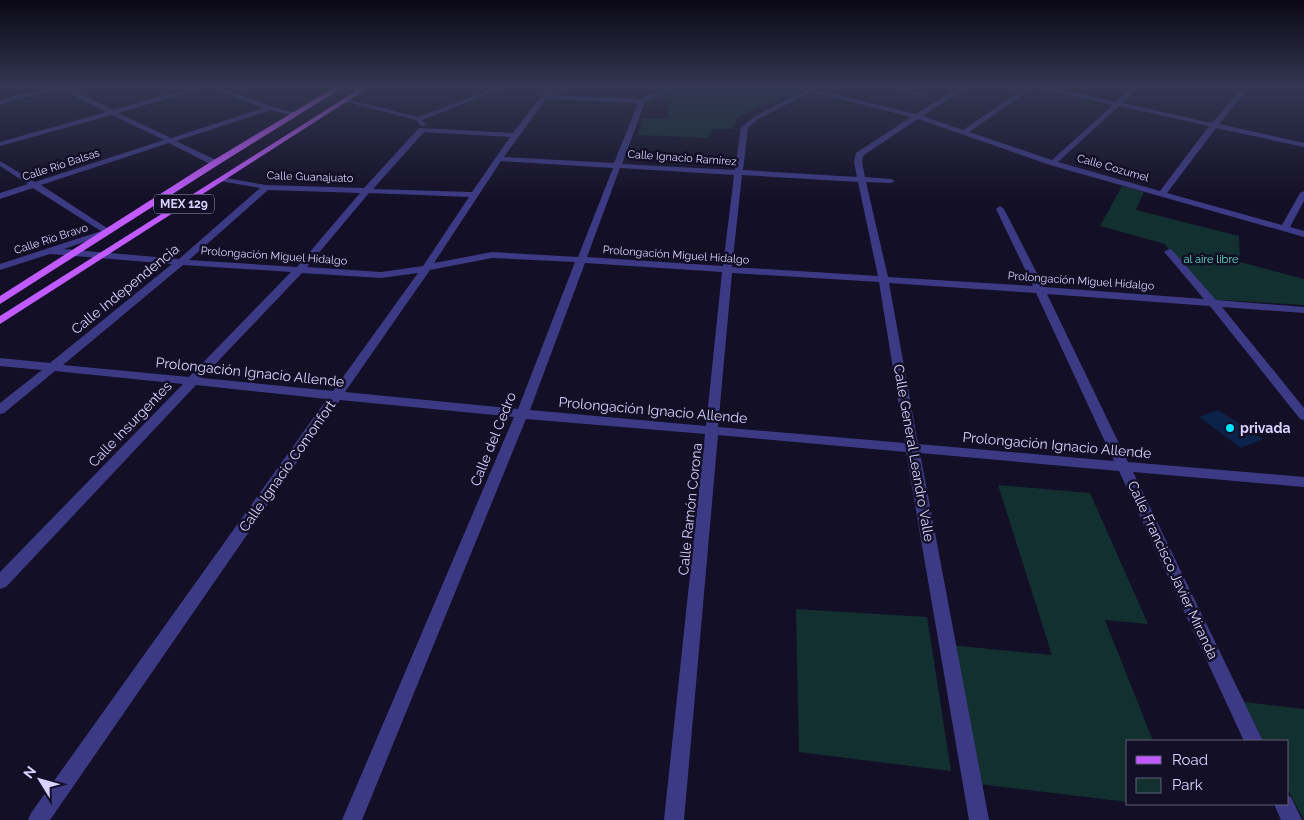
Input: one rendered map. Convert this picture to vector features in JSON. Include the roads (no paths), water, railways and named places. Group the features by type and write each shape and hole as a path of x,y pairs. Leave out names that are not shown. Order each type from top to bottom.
{"main road":[{"name":"MEX 129","path":"0,301 277,124"},
{"name":"MEX 129","path":"0,321 309,124"}],"street":[{"path":"0,144 69,124"},
{"path":"137,124 215,163"},
{"name":"Calle Río Balsas","path":"0,196 221,124"},
{"path":"422,124 422,130 515,135"},
{"name":"Calle Ignacio Comonfort","path":"38,820 426,268 523,124"},
{"name":"Calle del Cedro","path":"352,820 522,414 633,124"},
{"name":"Calle Ramón Corona","path":"674,820 727,271 738,173 745,126 748,124"},
{"name":"Calle General Leandro Valle","path":"907,124 859,155 858,162 884,280 979,820"},
{"name":"Calle Cozumel","path":"941,124 1053,162 1304,234"},
{"path":"965,132 977,124"},
{"path":"1053,162 1095,124"},
{"path":"1211,124 1304,144"},
{"path":"1162,194 1214,125"},
{"name":"Calle Insurgentes","path":"0,582 299,270 367,190 422,130"},
{"name":"Calle Ignacio Ramírez","path":"500,159 891,181"},
{"path":"0,163 108,232"},
{"name":"Calle Guanajuato","path":"223,179 266,188 476,195"},
{"name":"Calle Independencia","path":"0,410 181,262 266,188"},
{"path":"1284,229 1304,193"},
{"name":"Calle Francisco Javier Miranda","path":"1000,210 1040,290 1254,740"},
{"name":"Calle Río Bravo","path":"0,267 108,232"},
{"name":"Prolongación Miguel Hidalgo","path":"49,251 381,275 401,274 470,257 490,255 1040,290 1304,310"},
{"path":"1169,252 1214,303 1304,416"},
{"name":"Prolongación Ignacio Allende","path":"0,362 522,414 1304,482"},
{"path":"1284,805 1292,820"}],"water":[{"name":"privada","path":"1218,410 1263,439 1241,448 1199,417"}],"place":[{"name":"privada","path":"1230,428"}],"park label":[{"name":"al aire libre","path":"1211,259"}]}
